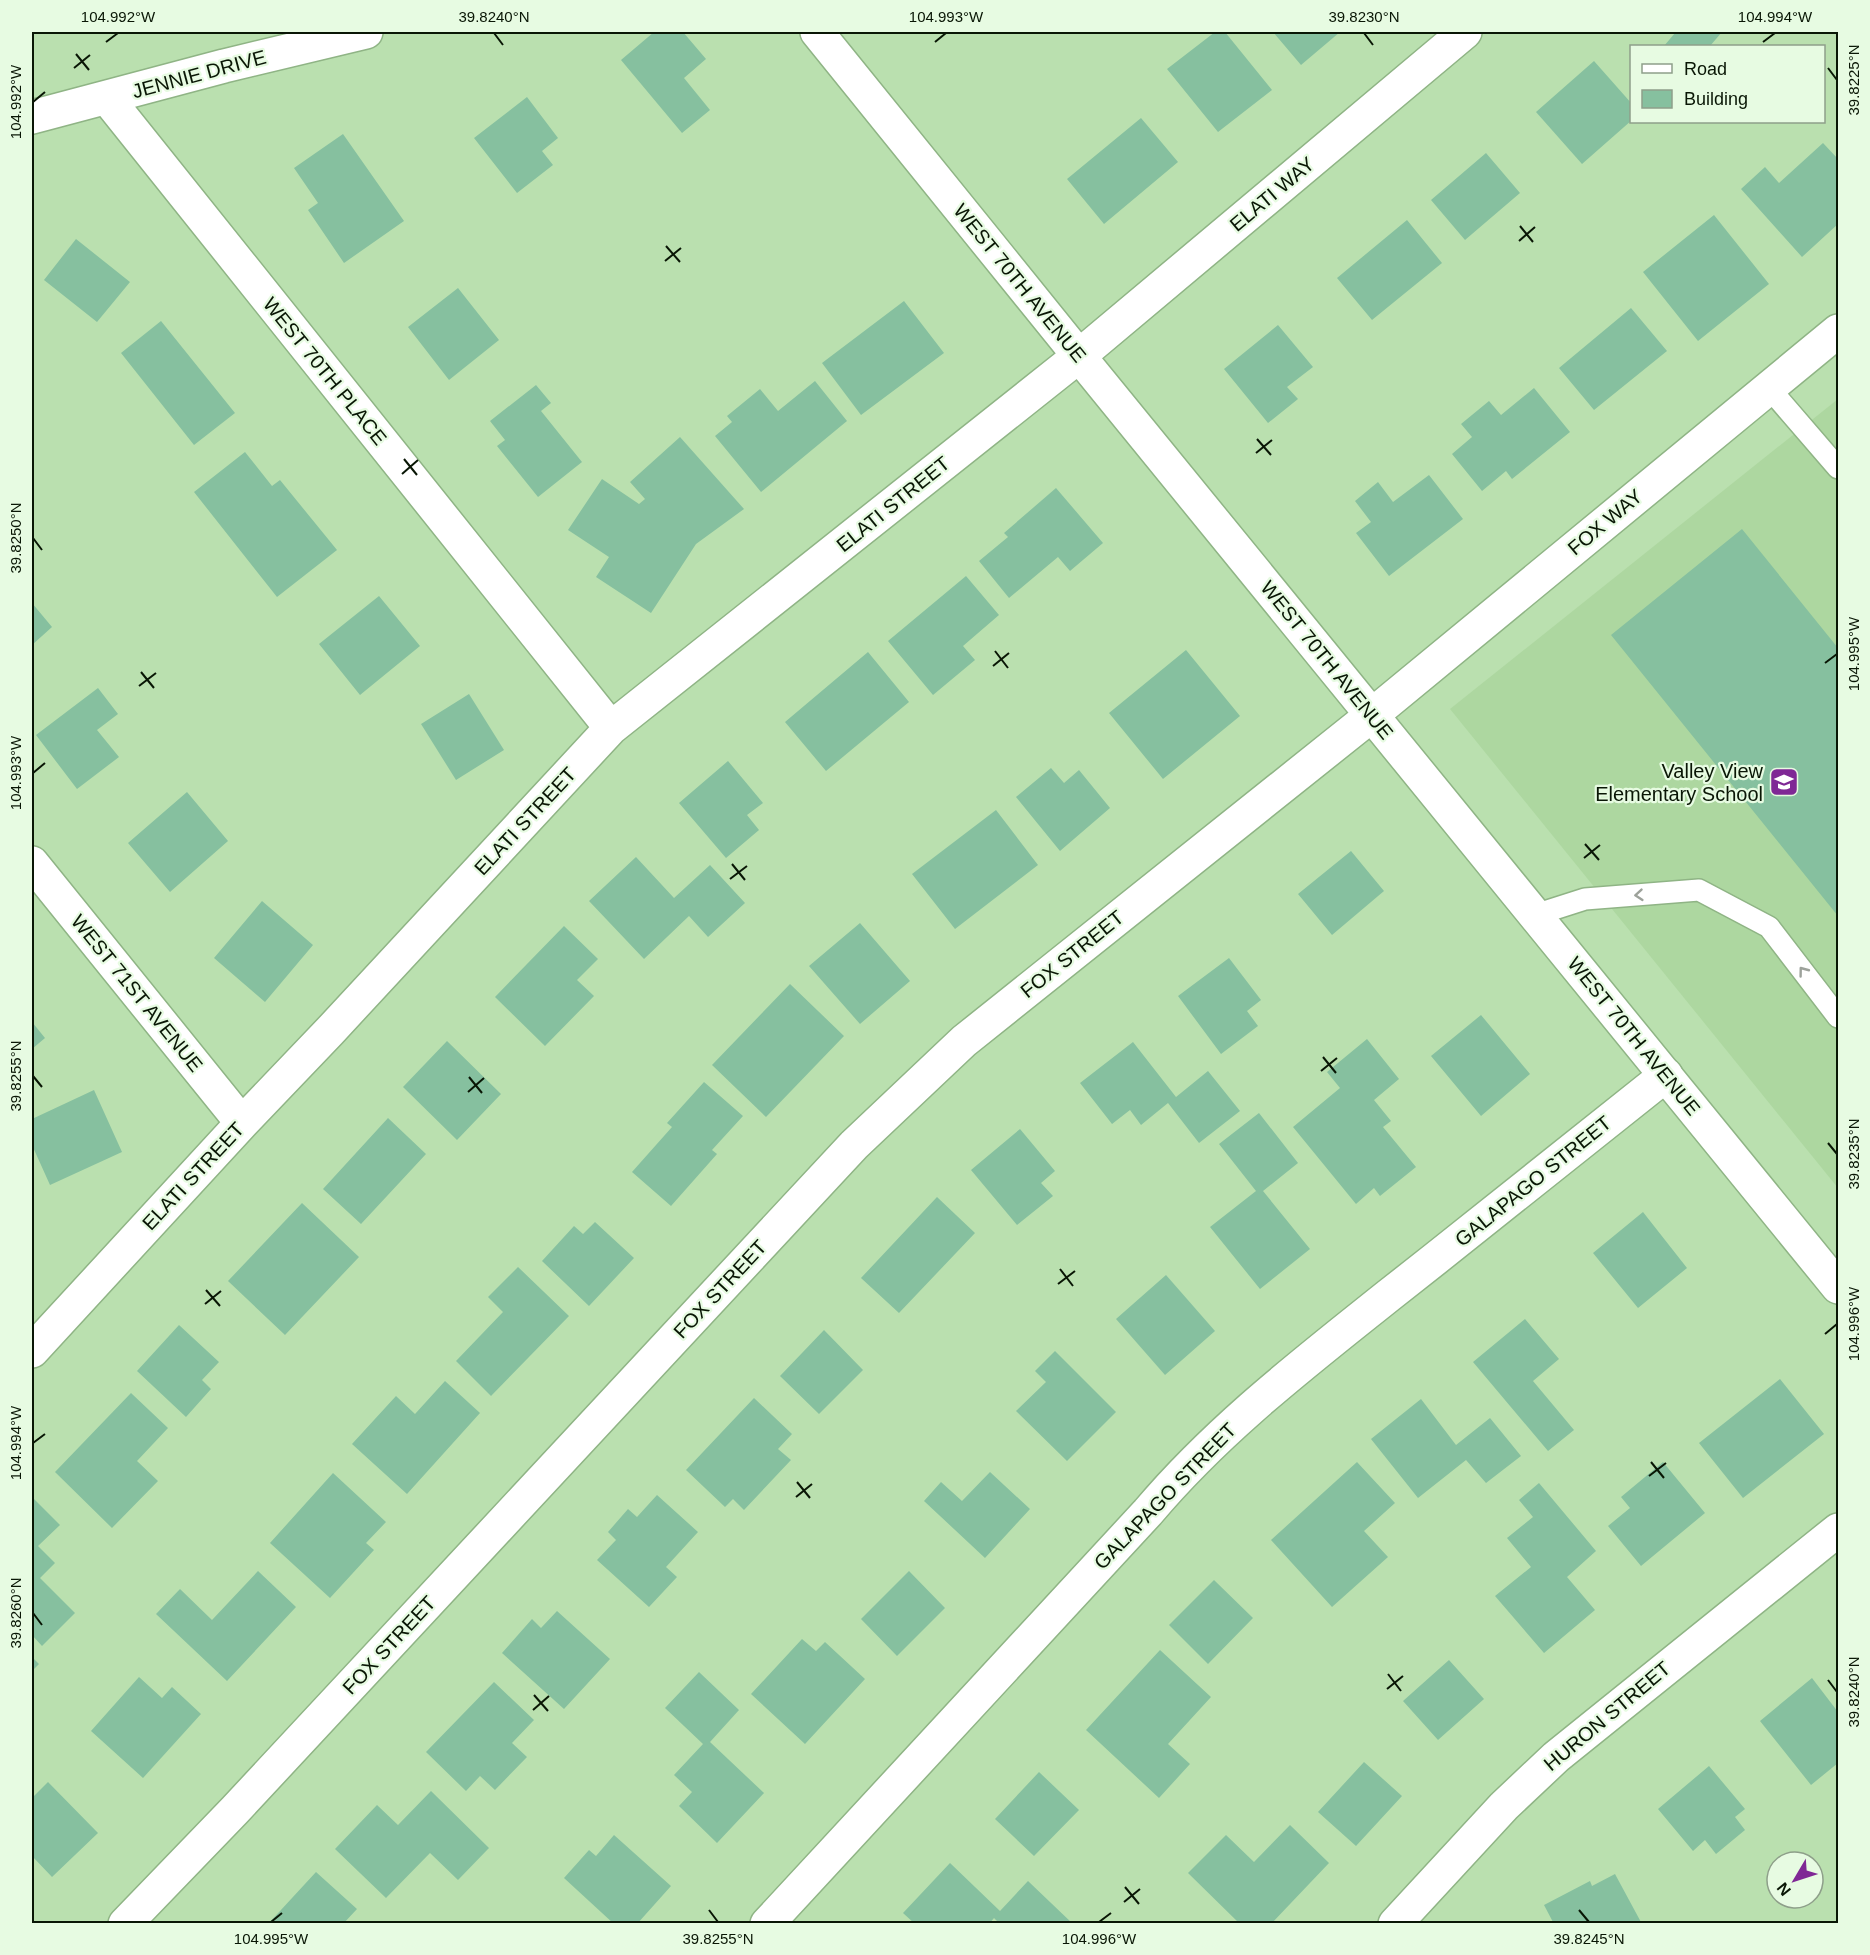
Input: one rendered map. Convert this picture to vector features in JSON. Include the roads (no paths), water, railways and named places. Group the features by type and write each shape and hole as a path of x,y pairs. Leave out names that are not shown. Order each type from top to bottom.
{"street":[{"name":"JENNIE DRIVE","path":"32,117 224,66 366,32"},
{"name":"WEST 70TH AVENUE","path":"817,32 1839,1287"},
{"name":"ELATI WAY","path":"1079,356 1465,32"},
{"name":"WEST 70TH PLACE","path":"107,98 611,728"},
{"name":"FOX WAY","path":"1372,715 1839,331"},
{"name":"ELATI STREET","path":"32,1350 611,728 1079,356"},
{"name":"FOX STREET","path":"125,1923 236,1810 854,1145 964,1041 1372,715"},
{"name":"WEST 71ST AVENUE","path":"32,863 242,1123"},
{"name":"GALAPAGO STREET","path":"767,1923 1139,1521 1175,1479 1207,1448 1274,1387 1666,1075"},
{"name":"HURON STREET","path":"1413,1917 1504,1806 1556,1757 1839,1530"}],"lane":[{"path":"1769,388 1839,468"},
{"path":"1535,915 1585,899 1699,890 1769,927 1839,1017"}],"place":[{"name":"Valley View Elementary School","path":"1784,782"}]}
